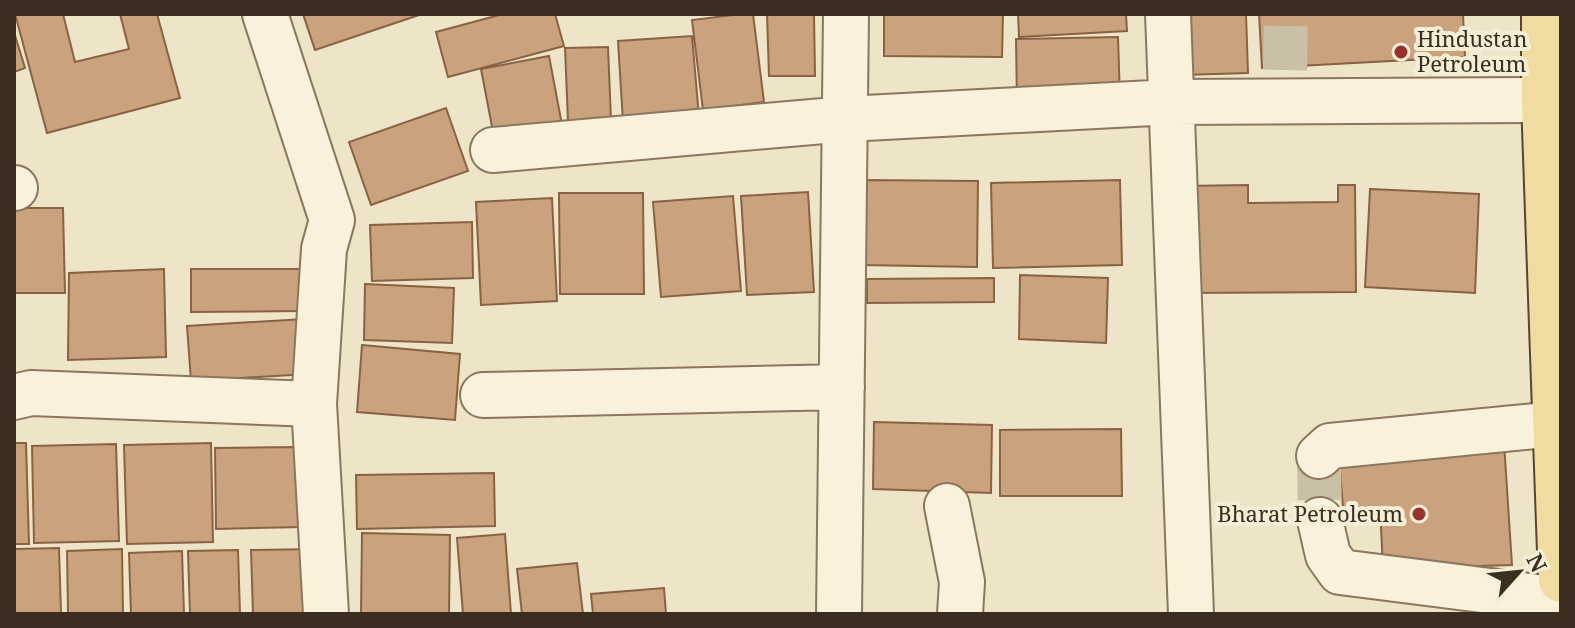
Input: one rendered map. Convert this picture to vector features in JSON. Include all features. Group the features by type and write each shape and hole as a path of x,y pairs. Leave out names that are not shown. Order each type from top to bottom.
{"main road":[{"path":"1544,14 1561,580"}],"street":[{"path":"265,14 332,220 324,249 314,404 326,614"},
{"path":"839,614 846,14"},
{"path":"1168,14 1191,614"},
{"path":"1285,70 1293,77 1544,88"},
{"path":"493,150 846,119 1172,102 1544,88"},
{"path":"483,395 842,387"},
{"path":"14,397 31,393 314,404"},
{"path":"1319,456 1330,446 1556,424"},
{"path":"947,506 962,582 960,614"},
{"path":"1320,520 1328,555 1340,572 1561,600"}],"building":[{"path":"15,14 63,14 75,62 129,49 120,14 157,14 180,98 47,133"},
{"path":"303,14 418,14 419,15 315,50"},
{"path":"503,14 555,14 564,46 448,77 436,32"},
{"path":"753,14 764,102 703,110 692,20"},
{"path":"767,14 814,14 815,76 769,76"},
{"path":"884,14 1003,14 1002,57 884,56"},
{"path":"1018,14 1126,14 1127,31 1019,37"},
{"path":"1180,14 1246,14 1248,73 1183,75"},
{"path":"1259,14 1463,14 1465,57 1262,68"},
{"path":"14,32 25,68 14,72"},
{"path":"692,36 699,117 623,122 618,41"},
{"path":"1118,37 1120,100 1017,103 1016,39"},
{"path":"608,47 611,120 568,122 565,48"},
{"path":"549,56 562,125 494,137 481,69"},
{"path":"446,108 468,171 371,205 349,142"},
{"path":"861,180 978,181 977,267 861,265"},
{"path":"1120,180 1122,265 993,268 991,183"},
{"path":"1248,185 1248,203 1338,202 1338,185 1355,185 1356,292 1182,293 1182,186"},
{"path":"1370,189 1479,194 1475,293 1365,287"},
{"path":"808,192 814,292 747,295 741,196"},
{"path":"559,193 643,193 644,294 560,294"},
{"path":"733,196 741,291 661,297 653,202"},
{"path":"552,198 557,301 481,305 476,202"},
{"path":"14,208 63,208 65,293 14,293"},
{"path":"472,222 473,278 372,281 370,225"},
{"path":"164,269 166,357 68,360 69,273"},
{"path":"191,269 300,269 300,311 191,312"},
{"path":"1020,275 1108,278 1106,343 1019,339"},
{"path":"994,278 994,302 867,303 867,279"},
{"path":"365,284 454,288 452,343 364,340"},
{"path":"304,319 308,374 191,381 187,326"},
{"path":"362,345 460,354 455,420 357,412"},
{"path":"874,422 992,425 991,493 873,489"},
{"path":"1121,429 1122,496 1000,496 1000,430"},
{"path":"14,443 26,443 29,544 14,544"},
{"path":"211,443 213,542 127,544 124,445"},
{"path":"1504,443 1512,565 1383,569 1380,507 1343,508 1339,455"},
{"path":"116,444 119,541 34,543 32,446"},
{"path":"300,447 302,527 216,529 215,448"},
{"path":"494,473 495,526 357,529 356,475"},
{"path":"362,533 450,535 449,614 361,614"},
{"path":"505,534 511,614 463,614 457,538"},
{"path":"59,548 61,614 14,614 14,549"},
{"path":"122,549 123,614 68,614 67,551"},
{"path":"316,549 318,614 253,614 251,550"},
{"path":"238,550 240,614 190,614 188,551"},
{"path":"182,551 184,614 131,614 129,553"},
{"path":"577,563 583,614 522,614 517,569"},
{"path":"664,588 666,614 593,614 591,594"}],"tunnel":[{"path":"1285,70 1286,14"},
{"path":"1319,456 1320,520"}],"place":[{"name":"Hindustan Petroleum","path":"1401,52"},
{"name":"Bharat Petroleum","path":"1419,514"}]}
